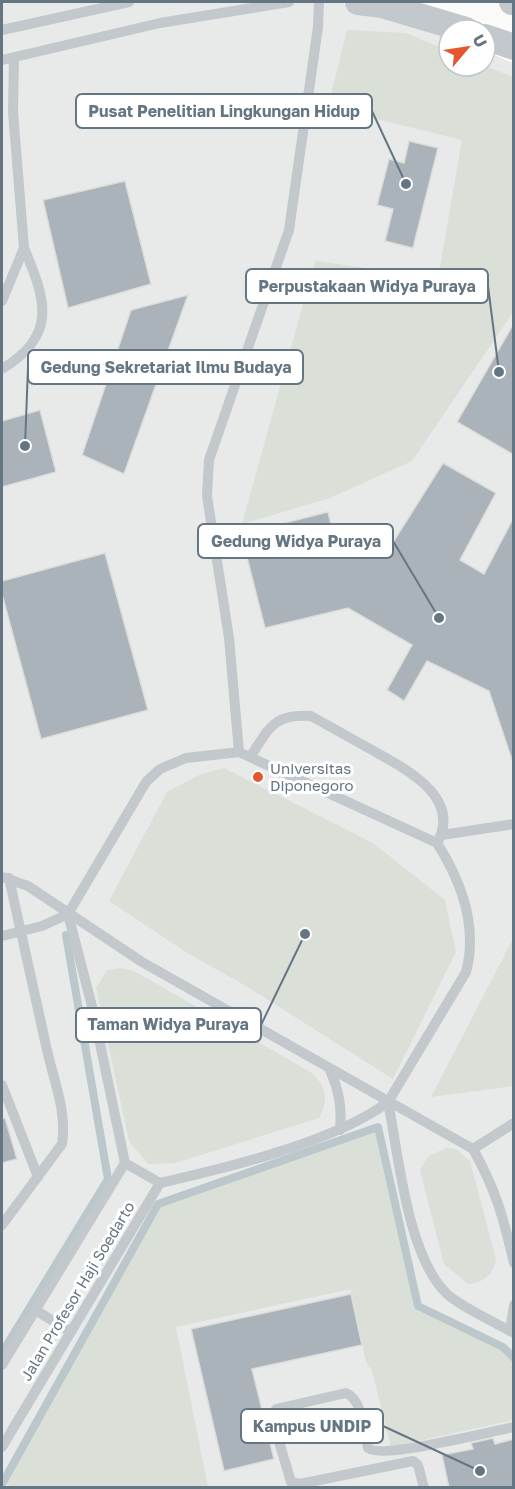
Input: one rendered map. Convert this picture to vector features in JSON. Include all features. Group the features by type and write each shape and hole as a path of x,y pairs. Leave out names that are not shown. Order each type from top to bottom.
{"street":[{"path":"358,2 382,5 437,22"},
{"path":"497,41 513,47"}],"lane":[{"path":"2,30 129,2"},
{"path":"2,60 160,23 289,2"},
{"path":"245,754 207,496 209,460 288,230 318,27 319,2"},
{"path":"2,369 34,342 44,309 38,282 24,249 14,112 14,57"},
{"path":"2,301 24,249"},
{"path":"68,914 93,1010 125,1163 160,1183 240,1162 340,1130 368,1117 388,1102 466,972 471,954 460,883 439,839 442,814 437,798 418,775 311,716 291,715 274,722 245,754"},
{"path":"2,936 42,926 68,914 146,782 160,769 186,758 245,754 439,839 513,824"},
{"path":"5,878 28,886 142,962 472,1149 496,1193 513,1263"},
{"path":"2,1225 62,1144 64,1128 62,1105 49,1059 21,932 5,878"},
{"path":"330,1070 338,1088 342,1110 340,1130"},
{"path":"2,1085 38,1177"},
{"path":"388,1102 415,1233 424,1262 447,1294 512,1332 513,1305"},
{"path":"472,1149 513,1123"},
{"name":"Jalan Profesor Haji Soedarto","path":"4,1360 37,1311 125,1163"},
{"name":"Jalan Profesor Haji Soedarto","path":"2,1447 69,1331 160,1183"},
{"path":"37,1311 69,1331"},
{"path":"2,1342 4,1360"},
{"path":"424,1488 418,1465 413,1461 300,1484 291,1482 272,1418 273,1413 276,1409 346,1393 356,1401 368,1448 375,1453 396,1451 513,1427"}],"shaded area":[{"name":"Universitas Diponegoro","path":"2,2 339,2 437,35 437,78 497,78 497,56 513,63 513,1487 2,1488"},
{"path":"347,30 406,33 437,46 437,78 497,78 497,71 513,77 513,312 412,461 330,498 242,524 315,261 438,278 462,140 328,107"},
{"path":"224,768 373,843 445,900 456,952 393,1079 246,986 189,954 109,901 167,792 199,775"},
{"path":"513,939 513,1086 431,1097"},
{"path":"121,968 134,971 312,1073 323,1089 325,1100 319,1118 175,1163 148,1164 129,1141 96,988 107,970"},
{"path":"378,1127 418,1306 503,1347 513,1358 513,1420 391,1447 372,1371 366,1361 351,1289 176,1327 208,1487 13,1488 3,1482 158,1204"},
{"path":"446,1148 456,1149 470,1161 496,1259 493,1269 483,1280 468,1284 444,1264 420,1170 429,1156"}],"building":[{"path":"409,141 438,148 413,248 385,241 393,209 377,205 389,159 404,163"},
{"path":"125,181 151,284 68,308 43,200"},
{"path":"188,295 124,474 82,455 131,310"},
{"path":"514,323 514,455 457,422"},
{"path":"40,410 56,472 2,487 2,421"},
{"path":"443,463 496,493 460,560 484,574 514,517 514,766 489,691 427,661 404,701 387,690 412,645 348,608 265,628 241,534 328,512 335,542 361,535 387,552"},
{"path":"105,553 148,710 41,739 2,594 2,581"},
{"path":"5,1118 17,1159 2,1163 2,1119"},
{"path":"351,1294 362,1345 252,1369 274,1459 224,1471 191,1329"},
{"path":"493,1438 495,1444 514,1439 514,1488 449,1488 442,1455 473,1449 471,1443"}],"waterway":[{"path":"2,1353 108,1179 66,935"},
{"path":"2,1484 158,1204 378,1127 418,1306 503,1347 514,1358"}],"place":[{"name":"Pusat Penelitian Lingkungan Hidup","path":"406,184"},
{"name":"Perpustakaan Widya Puraya","path":"499,372"},
{"name":"Gedung Sekretariat Ilmu Budaya","path":"25,446"},
{"name":"Gedung Widya Puraya","path":"439,618"},
{"name":"Universitas Diponegoro","path":"258,777"},
{"name":"Taman Widya Puraya","path":"305,934"},
{"name":"Kampus UNDIP","path":"480,1471"}]}
